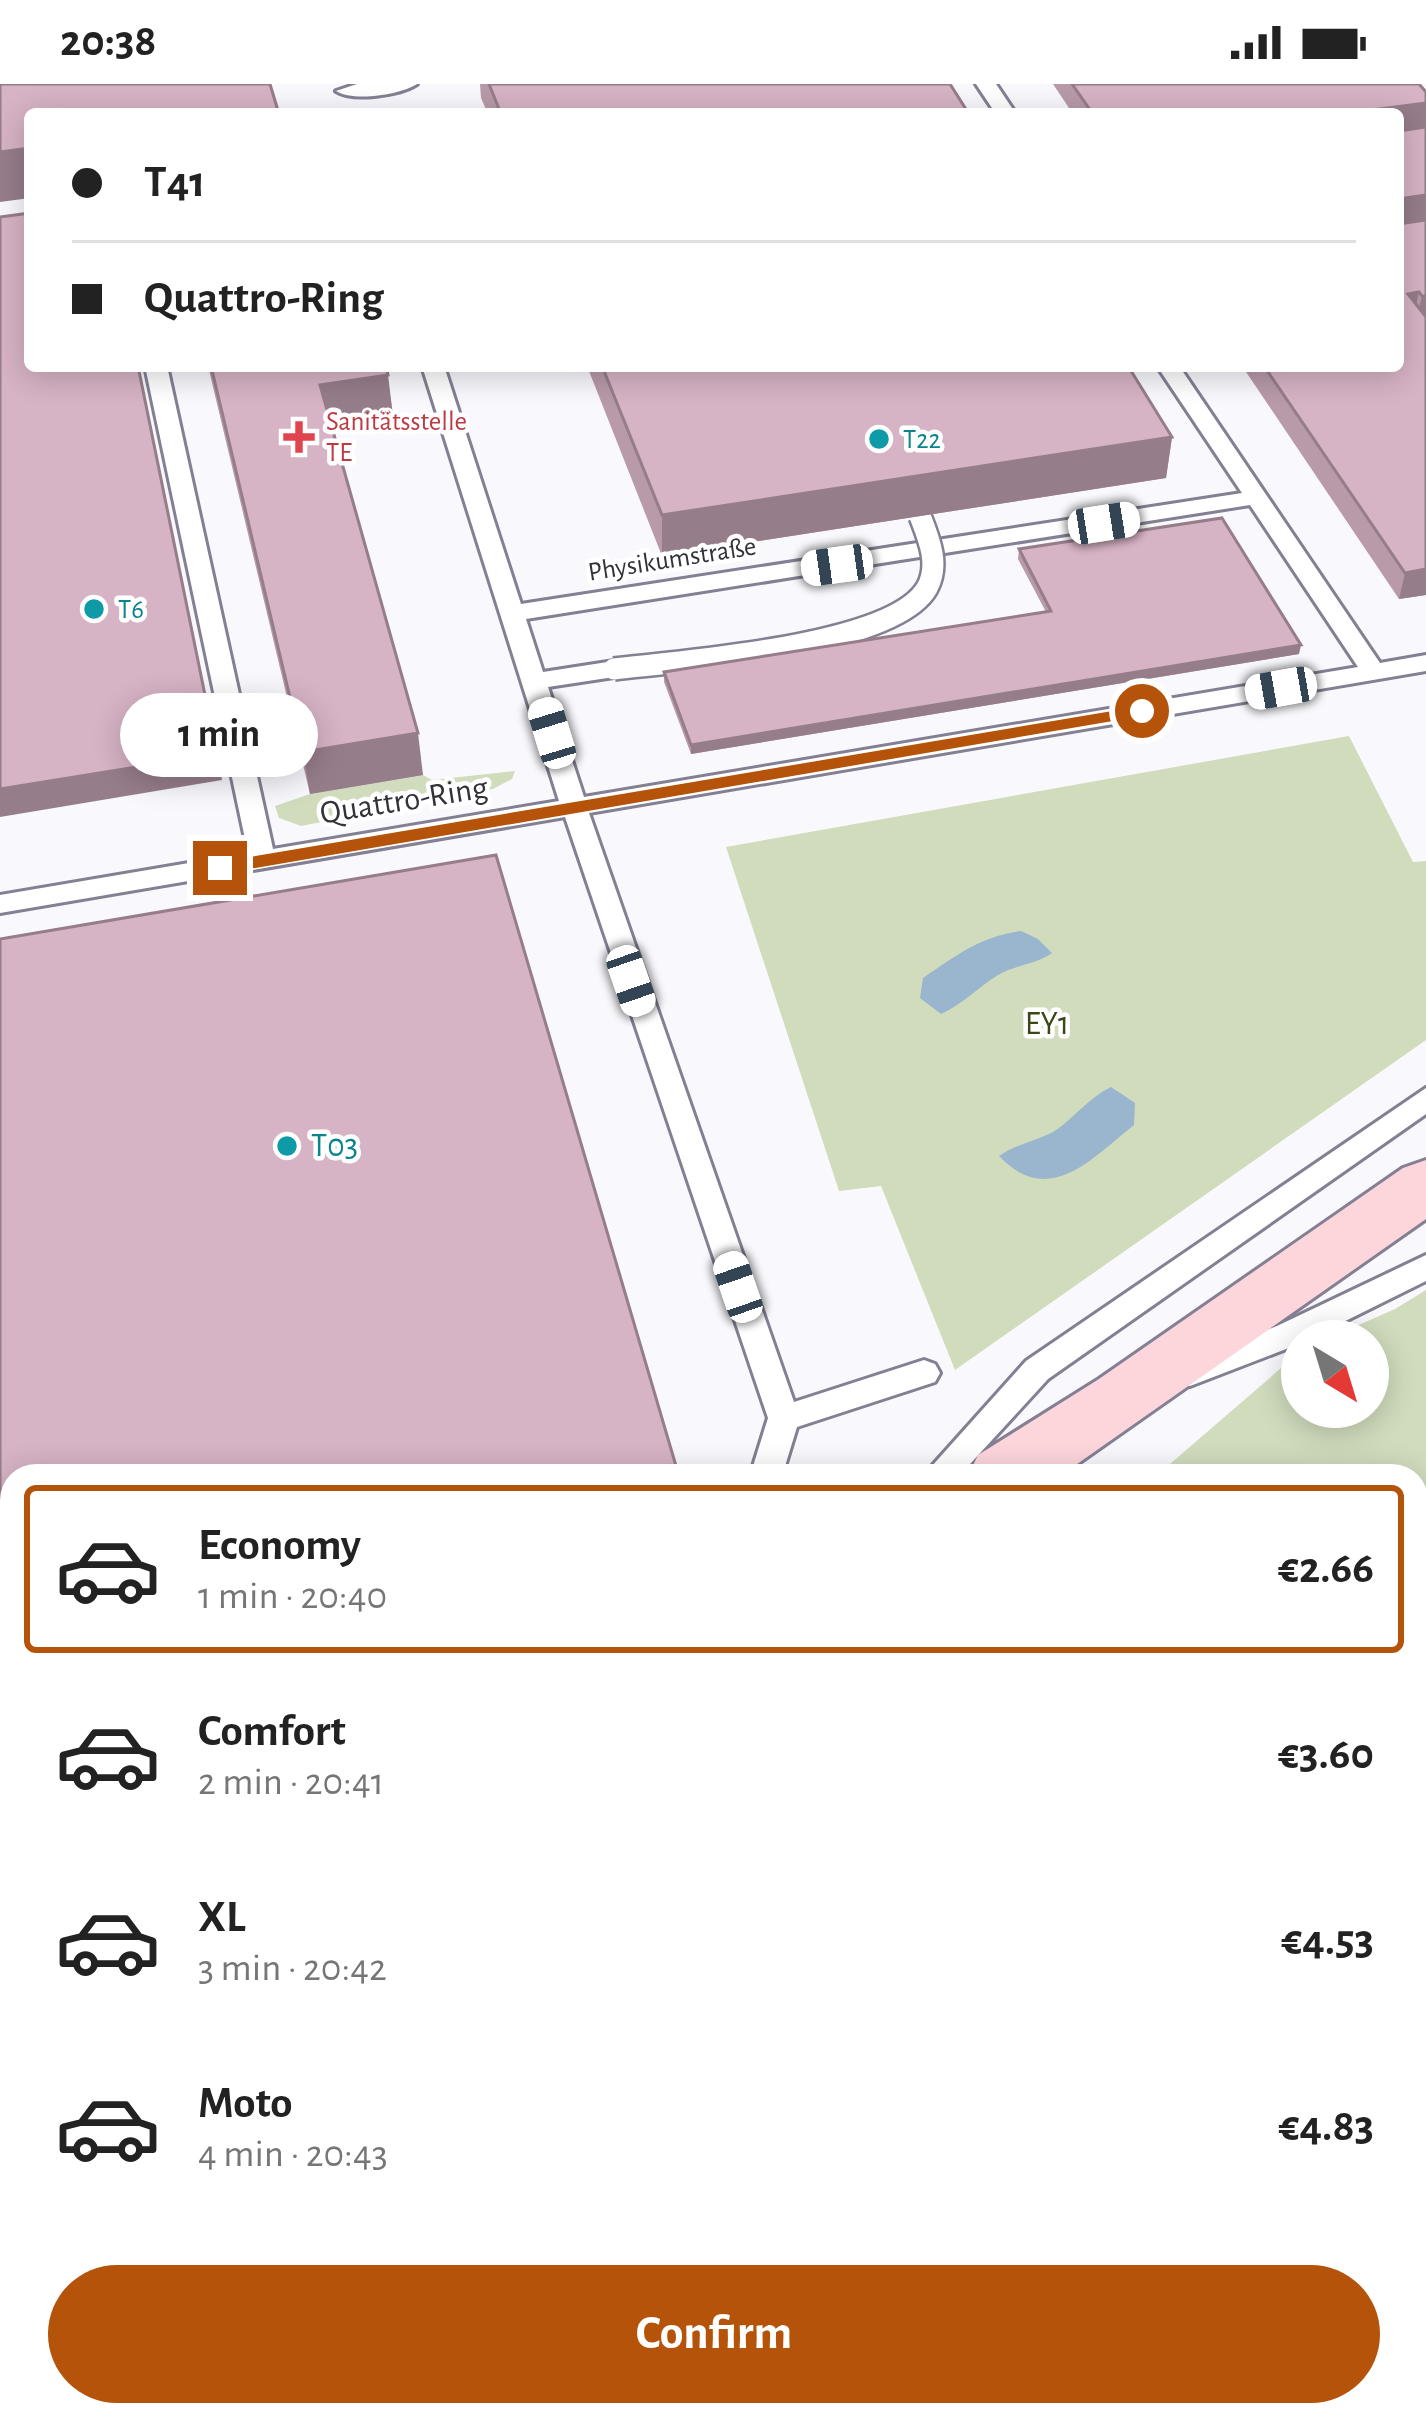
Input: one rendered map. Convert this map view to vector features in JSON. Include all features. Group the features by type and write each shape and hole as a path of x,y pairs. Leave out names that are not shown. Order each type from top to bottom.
{"main road":[{"path":"1022,1464 1123,1400 1426,1185"}],"lane":[{"path":"345,88 407,84"},
{"path":"157,372 263,861"},
{"path":"435,372 575,808 784,1418 770,1464"},
{"path":"1172,372 1374,672"},
{"name":"Physikumstraße","path":"514,614 1253,498"},
{"path":"535,681 846,634 884,622 925,593 932,575 934,557 920,517"},
{"name":"Quattro-Ring","path":"0,904 1426,663"},
{"path":"950,1464 1037,1370 1426,1099"},
{"path":"1123,1400 1288,1335 1426,1267"},
{"path":"784,1418 924,1373"}],"green space":[{"name":"EY1","path":"1349,736 1413,862 1426,861 1426,1040 955,1370 881,1186 839,1191 726,847"},
{"path":"515,771 512,779 493,789 301,826 279,818 275,806 310,794 423,775 432,780"},
{"path":"1426,1290 1426,1464 1170,1464 1281,1368 1281,1428 1389,1428 1389,1320 1370,1320"}],"water":[{"path":"1021,931 1052,953 998,975 941,1014 920,998 923,978 946,962 981,942"},
{"path":"1111,1087 1135,1103 1134,1125 1085,1164 1052,1178 1035,1178 999,1156 1051,1133"}],"building":[{"path":"0,84 270,84 277,108 24,108 24,149 0,152"},
{"path":"489,84 950,84 965,108 499,108"},
{"path":"1072,84 1419,84 1426,92 1426,103 1387,108 1089,108"},
{"path":"1426,127 1426,195 1404,198 1404,130"},
{"name":"T6","path":"24,214 24,372 139,372 217,754 0,789 0,217"},
{"path":"1426,220 1426,296 1408,294 1426,317 1426,569 1405,573 1268,372 1404,372 1404,223"},
{"path":"212,372 387,372 320,385 418,733 303,752"},
{"name":"T22","path":"604,372 1132,372 1172,437 662,515"},
{"path":"1222,518 1301,645 691,745 664,672 1051,611 1019,549"},
{"name":"T03","path":"496,855 675,1464 0,1464 0,939"}],"place":[{"name":"Sanitätsstelle TE","path":"299,437"},
{"name":"T22","path":"879,439"},
{"name":"T6","path":"94,609"},
{"name":"T03","path":"287,1146"}],"route":[{"path":"220,868 1142,711"}]}
